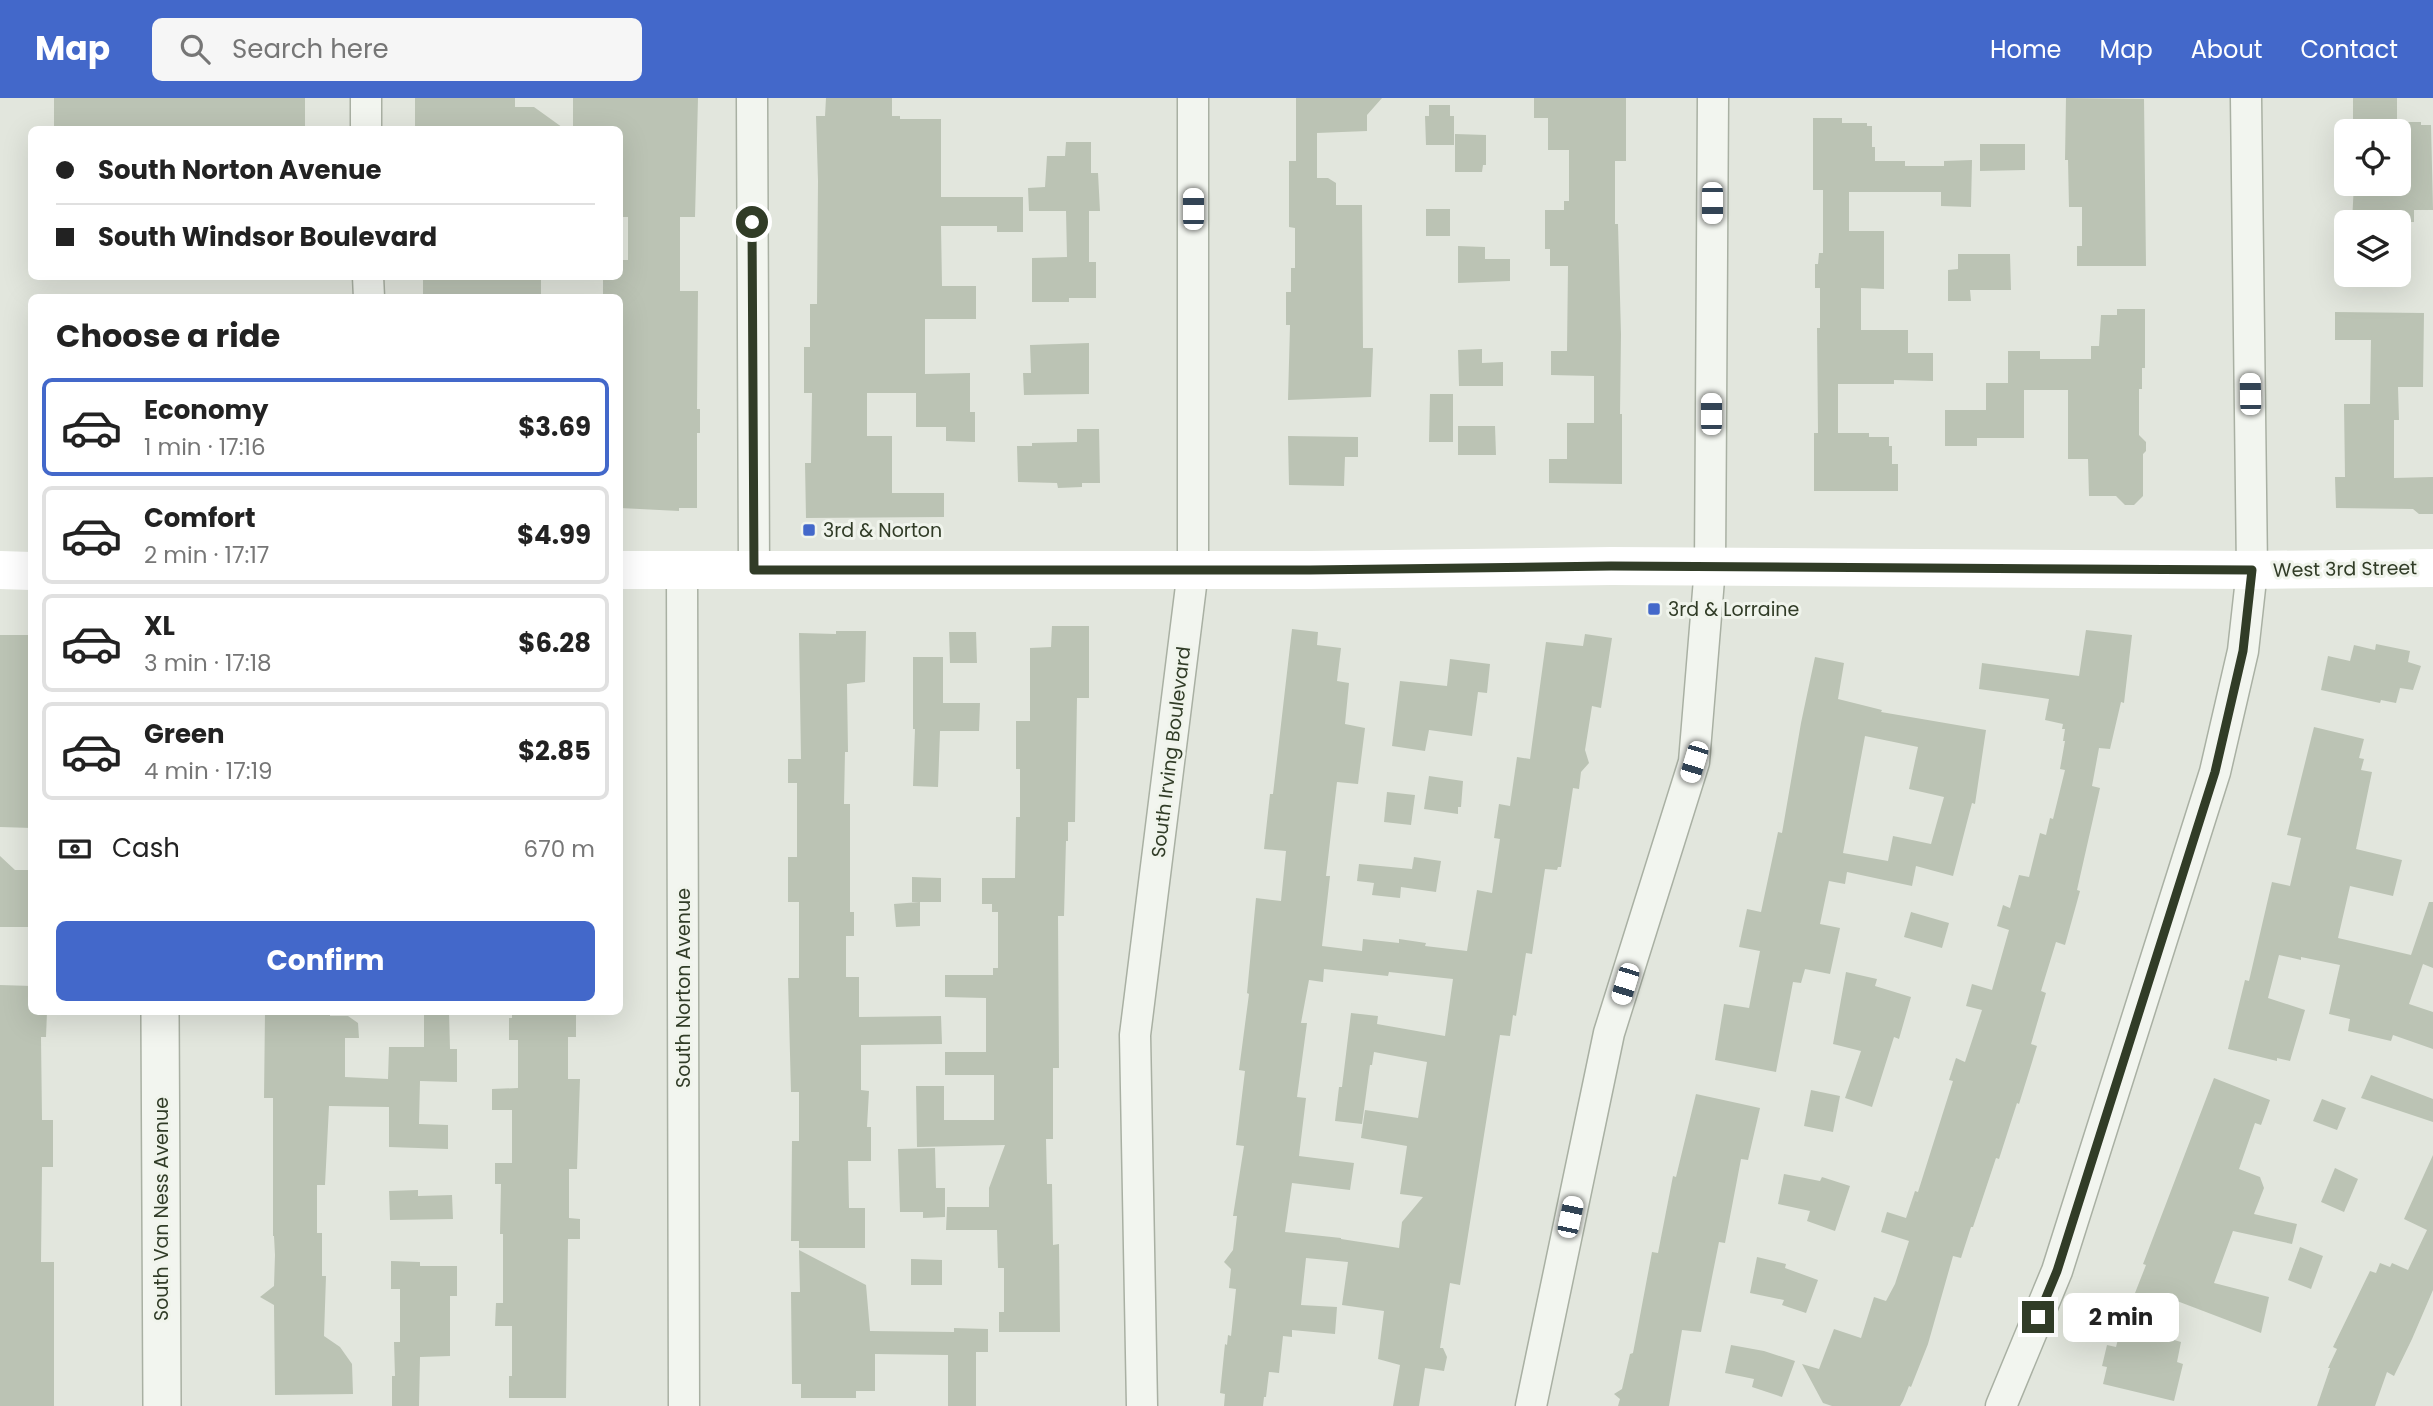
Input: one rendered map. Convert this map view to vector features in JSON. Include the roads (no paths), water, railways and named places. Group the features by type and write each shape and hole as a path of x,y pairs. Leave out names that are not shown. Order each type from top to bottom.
{"main road":[{"name":"West 3rd Street","path":"623,570 2433,568"},
{"path":"0,570 28,571"}],"street":[{"path":"366,98 366,126"},
{"path":"752,98 754,570"},
{"name":"South Irving Boulevard","path":"1142,1406 1135,1035 1193,570 1193,98"},
{"path":"1531,1406 1609,1033 1694,762 1710,567 1713,98"},
{"path":"2001,1406 2057,1271 2215,772 2243,651 2252,570 2246,98"},
{"name":"South Norton Avenue","path":"682,570 684,1406"},
{"name":"South Van Ness Avenue","path":"160,1015 162,1406"}],"place":[{"name":"3rd & Norton","path":"809,530"},
{"name":"3rd & Lorraine","path":"1654,609"}]}
